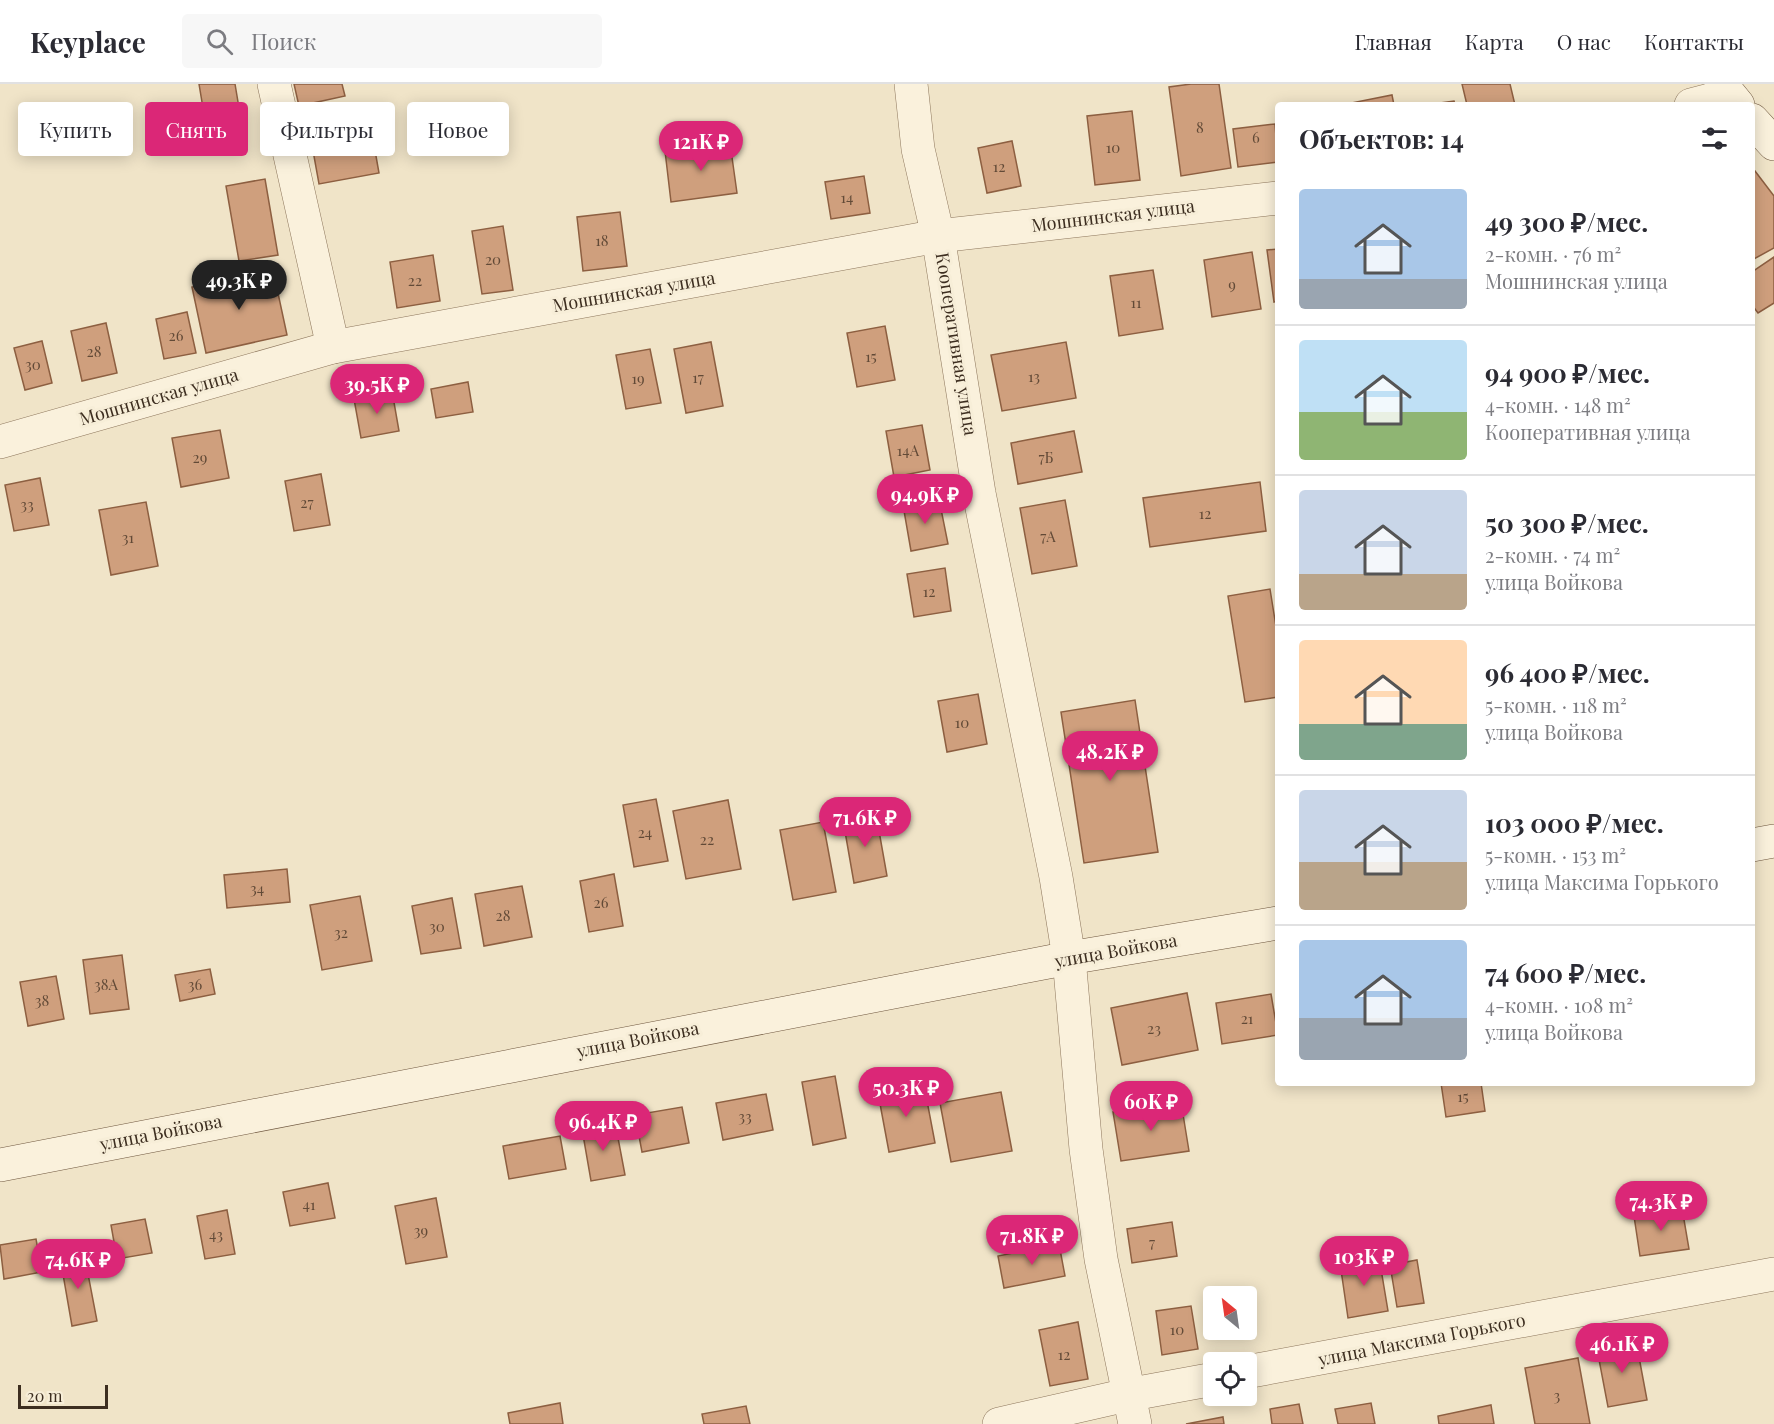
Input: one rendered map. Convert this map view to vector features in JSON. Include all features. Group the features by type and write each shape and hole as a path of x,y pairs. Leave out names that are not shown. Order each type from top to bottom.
{"street":[{"path":"274,84 333,347"},
{"name":"Кооперативная улица","path":"910,84 918,149 938,236 979,493 1039,791 1069,958 1086,1149 1101,1259 1131,1409"},
{"path":"1703,102 1730,95"},
{"path":"1755,123 1774,144"},
{"name":"Мошнинская улица","path":"0,442 333,347 938,236 1275,198"},
{"path":"1755,844 1774,841"},
{"name":"улица Войкова","path":"0,1165 1069,958 1275,924"},
{"name":"улица Максима Горького","path":"1257,1370 1774,1274"},
{"path":"999,1424 1131,1409 1203,1383"}],"building":[{"path":"199,84 235,84 238,102 202,102"},
{"path":"294,84 342,84 345,96 317,102 298,102"},
{"path":"1219,84 1231,168 1181,176 1169,87"},
{"path":"1462,84 1510,84 1514,102 1466,102"},
{"path":"1392,95 1393,102 1356,102"},
{"path":"1132,111 1140,180 1095,185 1087,116"},
{"path":"1275,124 1275,162 1238,167 1233,129"},
{"path":"1012,141 1021,186 987,193 978,148"},
{"path":"730,143 737,193 671,202 665,151"},
{"path":"314,156 376,156 379,173 319,184"},
{"path":"1755,171 1774,196 1774,248 1755,258"},
{"path":"864,176 870,213 831,219 825,182"},
{"path":"265,179 278,255 239,261 226,186"},
{"path":"620,212 627,266 583,271 577,217"},
{"path":"503,226 513,290 482,294 472,231"},
{"path":"1275,249 1274,302 1267,250"},
{"path":"1252,252 1261,309 1212,317 1204,260"},
{"path":"433,255 440,301 397,308 390,262"},
{"path":"1774,257 1774,303 1758,313 1755,309 1755,270"},
{"path":"273,270 287,335 206,353 192,287"},
{"path":"1153,270 1163,329 1119,336 1110,276"},
{"path":"187,312 196,353 164,359 156,319"},
{"path":"106,323 117,373 82,381 71,331"},
{"path":"885,326 895,380 857,387 847,333"},
{"path":"42,341 52,383 25,390 14,348"},
{"path":"711,342 723,406 686,413 674,349"},
{"path":"1066,342 1076,398 1002,411 991,355"},
{"path":"650,349 661,403 626,409 616,355"},
{"path":"468,382 473,412 436,418 431,389"},
{"path":"392,391 399,431 361,438 354,399"},
{"path":"922,425 930,470 894,477 886,431"},
{"path":"220,430 229,478 181,487 172,438"},
{"path":"1074,431 1082,472 1018,484 1011,443"},
{"path":"321,474 330,525 294,531 285,481"},
{"path":"40,478 49,525 14,531 5,485"},
{"path":"1260,482 1266,531 1150,547 1143,498"},
{"path":"939,499 948,544 911,551 903,505"},
{"path":"1065,500 1077,566 1032,574 1020,508"},
{"path":"146,502 158,566 111,575 99,510"},
{"path":"945,568 951,611 914,617 907,574"},
{"path":"1270,589 1275,620 1275,697 1245,702 1228,596"},
{"path":"978,694 987,744 947,752 938,701"},
{"path":"1135,700 1158,852 1084,863 1061,712"},
{"path":"656,799 668,861 634,867 623,805"},
{"path":"728,800 741,869 686,879 673,811"},
{"path":"876,814 887,876 854,883 843,820"},
{"path":"823,822 836,892 793,900 780,830"},
{"path":"287,869 290,902 227,908 224,875"},
{"path":"614,874 623,926 589,932 580,881"},
{"path":"522,886 532,937 484,946 475,894"},
{"path":"360,896 372,961 322,970 310,905"},
{"path":"452,898 461,948 421,954 412,906"},
{"path":"122,955 129,1009 90,1014 83,960"},
{"path":"210,969 215,994 180,1001 175,975"},
{"path":"56,976 64,1019 28,1026 20,982"},
{"path":"1187,993 1198,1050 1122,1065 1111,1008"},
{"path":"1271,994 1275,1035 1222,1044 1216,1003"},
{"path":"835,1076 846,1138 813,1145 802,1082"},
{"path":"924,1085 935,1143 889,1152 878,1093"},
{"path":"1441,1086 1481,1086 1485,1111 1446,1117"},
{"path":"1001,1092 1012,1151 951,1162 940,1103"},
{"path":"766,1094 773,1130 723,1140 716,1103"},
{"path":"1181,1102 1189,1151 1121,1161 1113,1112"},
{"path":"682,1107 689,1143 642,1152 635,1115"},
{"path":"615,1122 625,1175 591,1181 582,1129"},
{"path":"560,1136 566,1169 509,1179 503,1146"},
{"path":"328,1183 335,1218 290,1226 283,1192"},
{"path":"436,1198 447,1257 406,1264 395,1206"},
{"path":"1682,1208 1689,1249 1640,1256 1634,1216"},
{"path":"227,1210 235,1254 205,1259 197,1216"},
{"path":"145,1219 152,1253 117,1259 111,1225"},
{"path":"1172,1222 1177,1256 1132,1263 1127,1229"},
{"path":"36,1239 42,1272 4,1279 0,1245"},
{"path":"1059,1244 1065,1276 1004,1288 998,1256"},
{"path":"84,1253 97,1321 72,1326 60,1257"},
{"path":"1379,1257 1388,1311 1348,1318 1340,1263"},
{"path":"1417,1260 1424,1303 1397,1307 1390,1265"},
{"path":"1191,1306 1198,1349 1162,1355 1156,1311"},
{"path":"1078,1322 1088,1379 1050,1386 1039,1330"},
{"path":"1636,1341 1647,1400 1608,1407 1597,1349"},
{"path":"1578,1358 1590,1424 1535,1424 1525,1368"},
{"path":"560,1403 563,1424 510,1424 508,1413"},
{"path":"1371,1403 1375,1424 1338,1424 1335,1409"},
{"path":"1299,1404 1303,1424 1272,1424 1270,1409"},
{"path":"1491,1405 1494,1424 1439,1424 1438,1416"},
{"path":"746,1406 750,1424 704,1424 702,1414"},
{"path":"1223,1417 1224,1424 1186,1424"}]}
